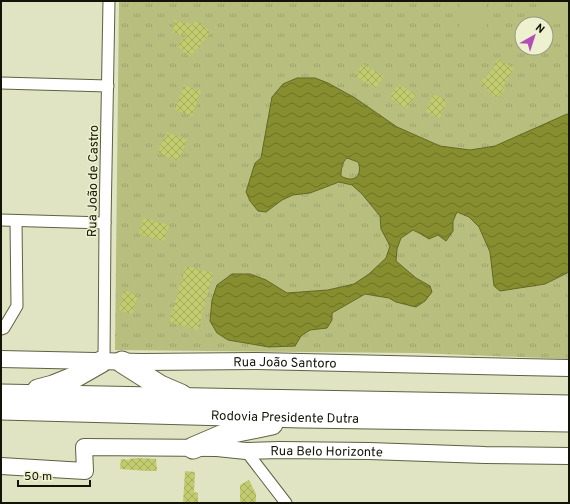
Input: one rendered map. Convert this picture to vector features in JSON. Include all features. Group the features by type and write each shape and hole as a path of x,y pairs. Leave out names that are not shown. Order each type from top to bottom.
{"highway":[{"path":"10,395 53,386 109,362 160,386 191,398"},
{"name":"Rodovia Presidente Dutra","path":"10,395 569,406"},
{"name":"Rodovia Presidente Dutra","path":"1,410 569,421"},
{"path":"193,448 233,432 302,416"}],"street":[{"name":"Rua João de Castro","path":"109,1 104,223 109,362"},
{"path":"1,83 108,86"},
{"path":"1,220 104,223"},
{"path":"1,329 4,328 17,306 16,221"},
{"name":"Rua João Santoro","path":"1,359 109,362 258,361 569,368"},
{"name":"Rua Belo Horizonte","path":"1,466 85,471 84,447 217,448 246,451 369,451 569,456"},
{"path":"246,451 286,503"}],"green space":[{"path":"119,1 569,1 569,359 418,353 115,350"},
{"path":"460,1 487,1 486,29 459,28"},
{"path":"539,1 569,1 569,22 554,25 554,16 542,16"}],"water":[{"path":"297,78 315,78 328,83 355,98 397,127 440,146 470,150 495,146 567,114 569,115 569,272 545,284 500,291 494,286 490,252 479,227 469,217 457,212 453,221 453,231 446,241 438,235 429,239 413,230 401,238 397,249 396,261 416,278 430,286 432,292 425,301 416,307 396,302 389,298 365,294 332,313 332,320 327,328 310,330 301,336 295,346 269,347 228,340 217,333 210,321 212,300 217,285 232,274 250,274 266,280 287,293 328,290 354,284 369,274 386,258 390,246 381,229 380,216 362,194 352,185 339,182 310,193 293,195 282,200 266,212 258,211 250,201 246,192 255,163 261,158 272,97 283,84","holes":["347,158 358,162 359,173 354,179 341,176 343,164"]}],"building":[{"path":"174,20 187,22 192,26 197,20 211,32 190,57 177,46 186,35 173,34"},
{"path":"498,59 514,68 502,88 505,90 496,99 480,82 490,73"},
{"path":"362,64 384,76 376,88 355,76"},
{"path":"399,84 416,95 406,109 389,97"},
{"path":"184,85 201,91 193,116 175,110"},
{"path":"433,94 447,100 440,118 426,112"},
{"path":"167,132 187,140 178,161 158,153"},
{"path":"143,218 169,225 164,241 139,234"},
{"path":"186,266 213,273 198,330 169,322"},
{"path":"124,290 138,295 132,314 119,310"},
{"path":"137,458 156,459 157,471 120,469 121,459 129,460"},
{"path":"185,471 195,472 194,492 198,493 198,503 183,503"},
{"path":"249,480 256,494 256,503 240,503 240,485"}]}
